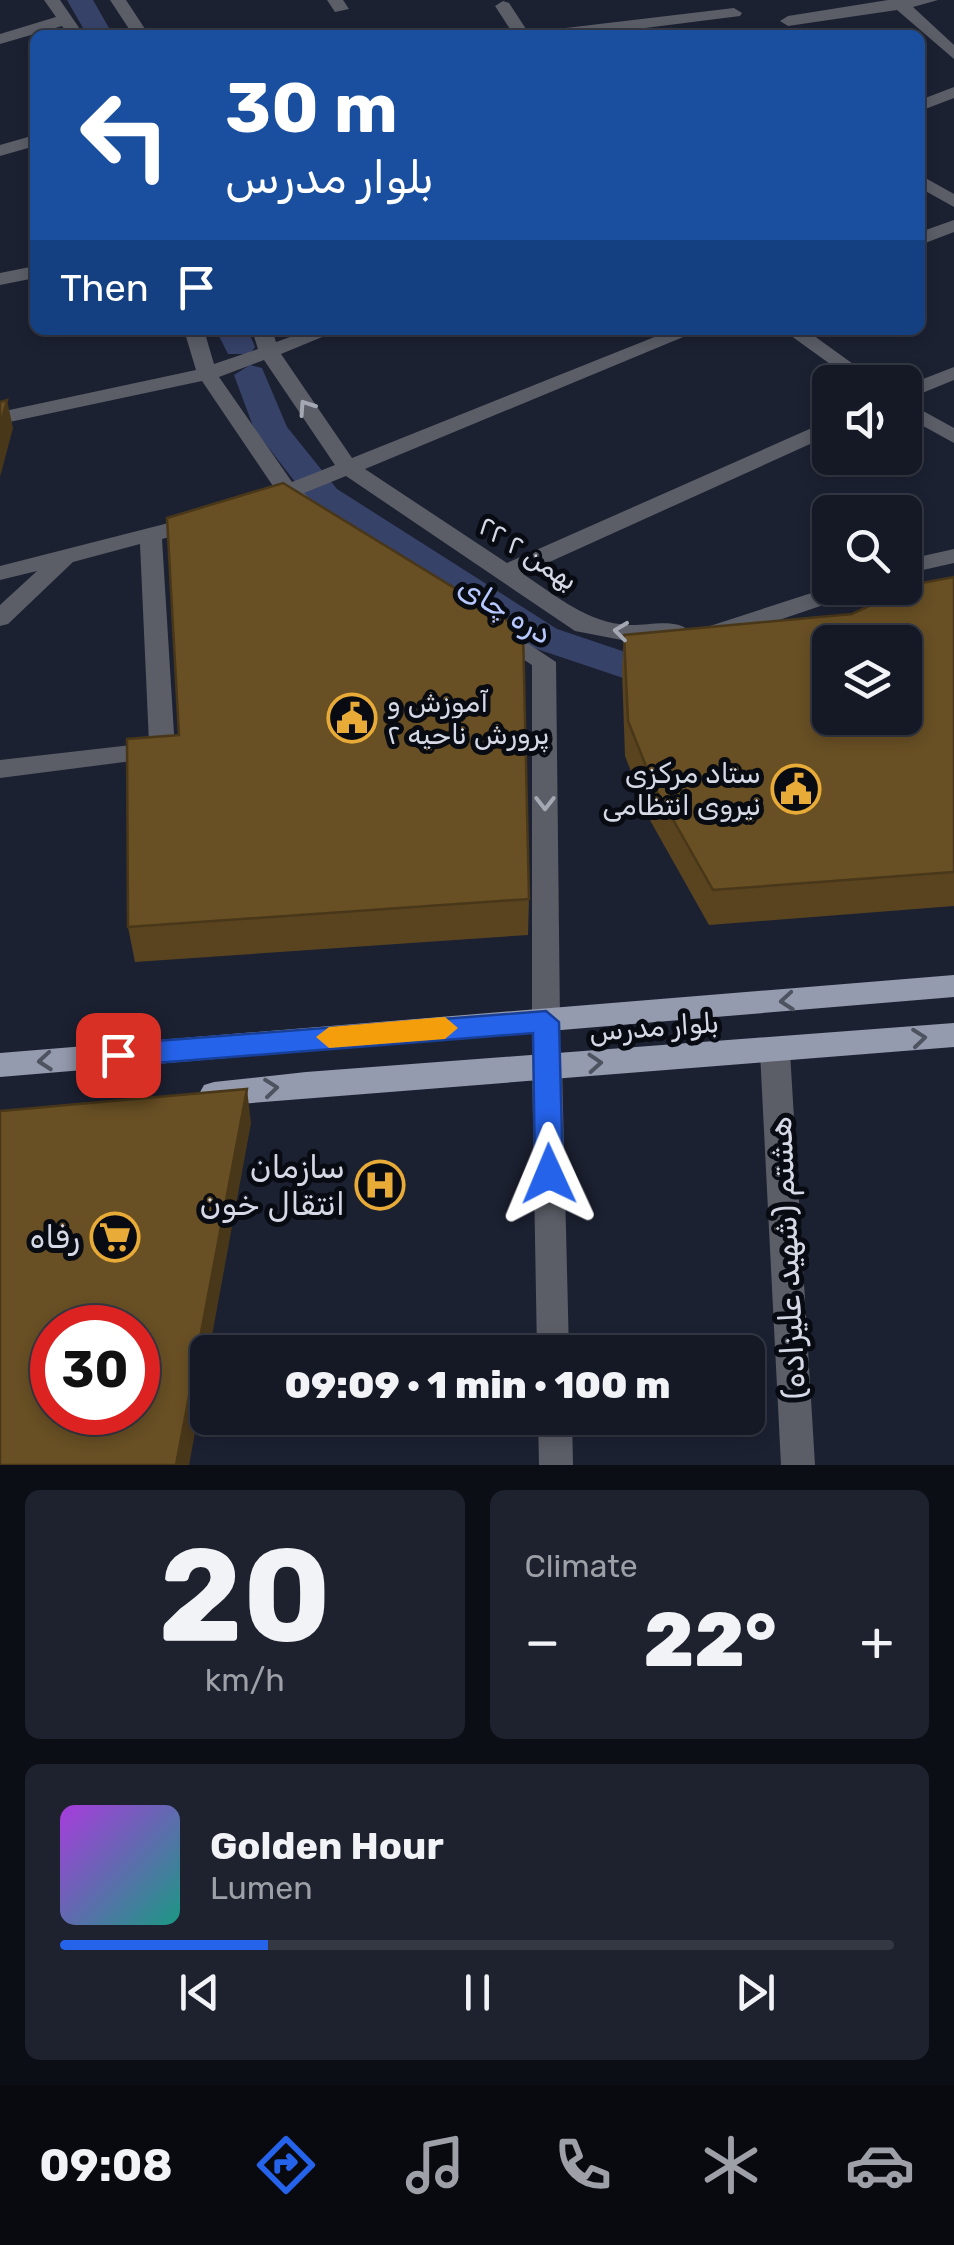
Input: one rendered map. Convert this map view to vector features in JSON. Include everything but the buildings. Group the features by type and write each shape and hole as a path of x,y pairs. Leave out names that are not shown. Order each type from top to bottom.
{"main road":[{"name":"بلوار مدرس","path":"0,1064 954,986"},
{"path":"546,1022 547,1066"},
{"name":"بلوار مدرس","path":"177,1098 354,1079 776,1052 954,1035"}],"street":[{"path":"52,0 72,27"},
{"path":"118,0 138,30"},
{"path":"788,21 930,0"},
{"path":"898,2 954,54"},
{"path":"503,6 519,30"},
{"path":"591,30 734,13"},
{"path":"0,39 30,34"},
{"path":"925,94 954,91"},
{"path":"925,104 954,91"},
{"path":"0,150 30,141"},
{"path":"925,183 954,202"},
{"path":"925,237 954,226"},
{"path":"0,279 30,273"},
{"path":"196,335 208,374 288,492 320,513"},
{"path":"0,418 208,374 265,341 300,335"},
{"path":"254,504 677,335"},
{"path":"799,335 843,365"},
{"name":"۲۲ بهمن ۲","path":"265,341 345,466 583,625 627,633 726,632 812,601"},
{"path":"922,387 954,373"},
{"path":"922,417 954,437"},
{"path":"502,574 812,436"},
{"path":"0,574 151,538 220,515"},
{"path":"0,769 162,750 151,538"},
{"path":"922,563 954,556"},
{"path":"0,618 64,560"},
{"path":"480,620 544,662 546,1022"},
{"name":"هشتم (شهید علیزاده)","path":"776,1052 798,1465"},
{"path":"547,1066 554,1335"},
{"path":"555,1435 556,1465"}],"waterway":[{"name":"دره چای","path":"80,0 97,30"},
{"name":"دره چای","path":"234,335 239,347"},
{"name":"دره چای","path":"250,375 271,429 325,497 544,638 644,672 674,669"}],"slow traffic":[{"path":"329,1037 445,1028"}],"place":[{"name":"آموزش و پرورش ناحیه ۲","path":"352,718"},
{"name":"ستاد مرکزی نیروی انتظامی","path":"796,789"},
{"name":"سازمان انتقال خون","path":"380,1185"},
{"name":"رفاه","path":"115,1237"}],"route":[{"path":"118,1055 546,1022 549,1174"}]}
